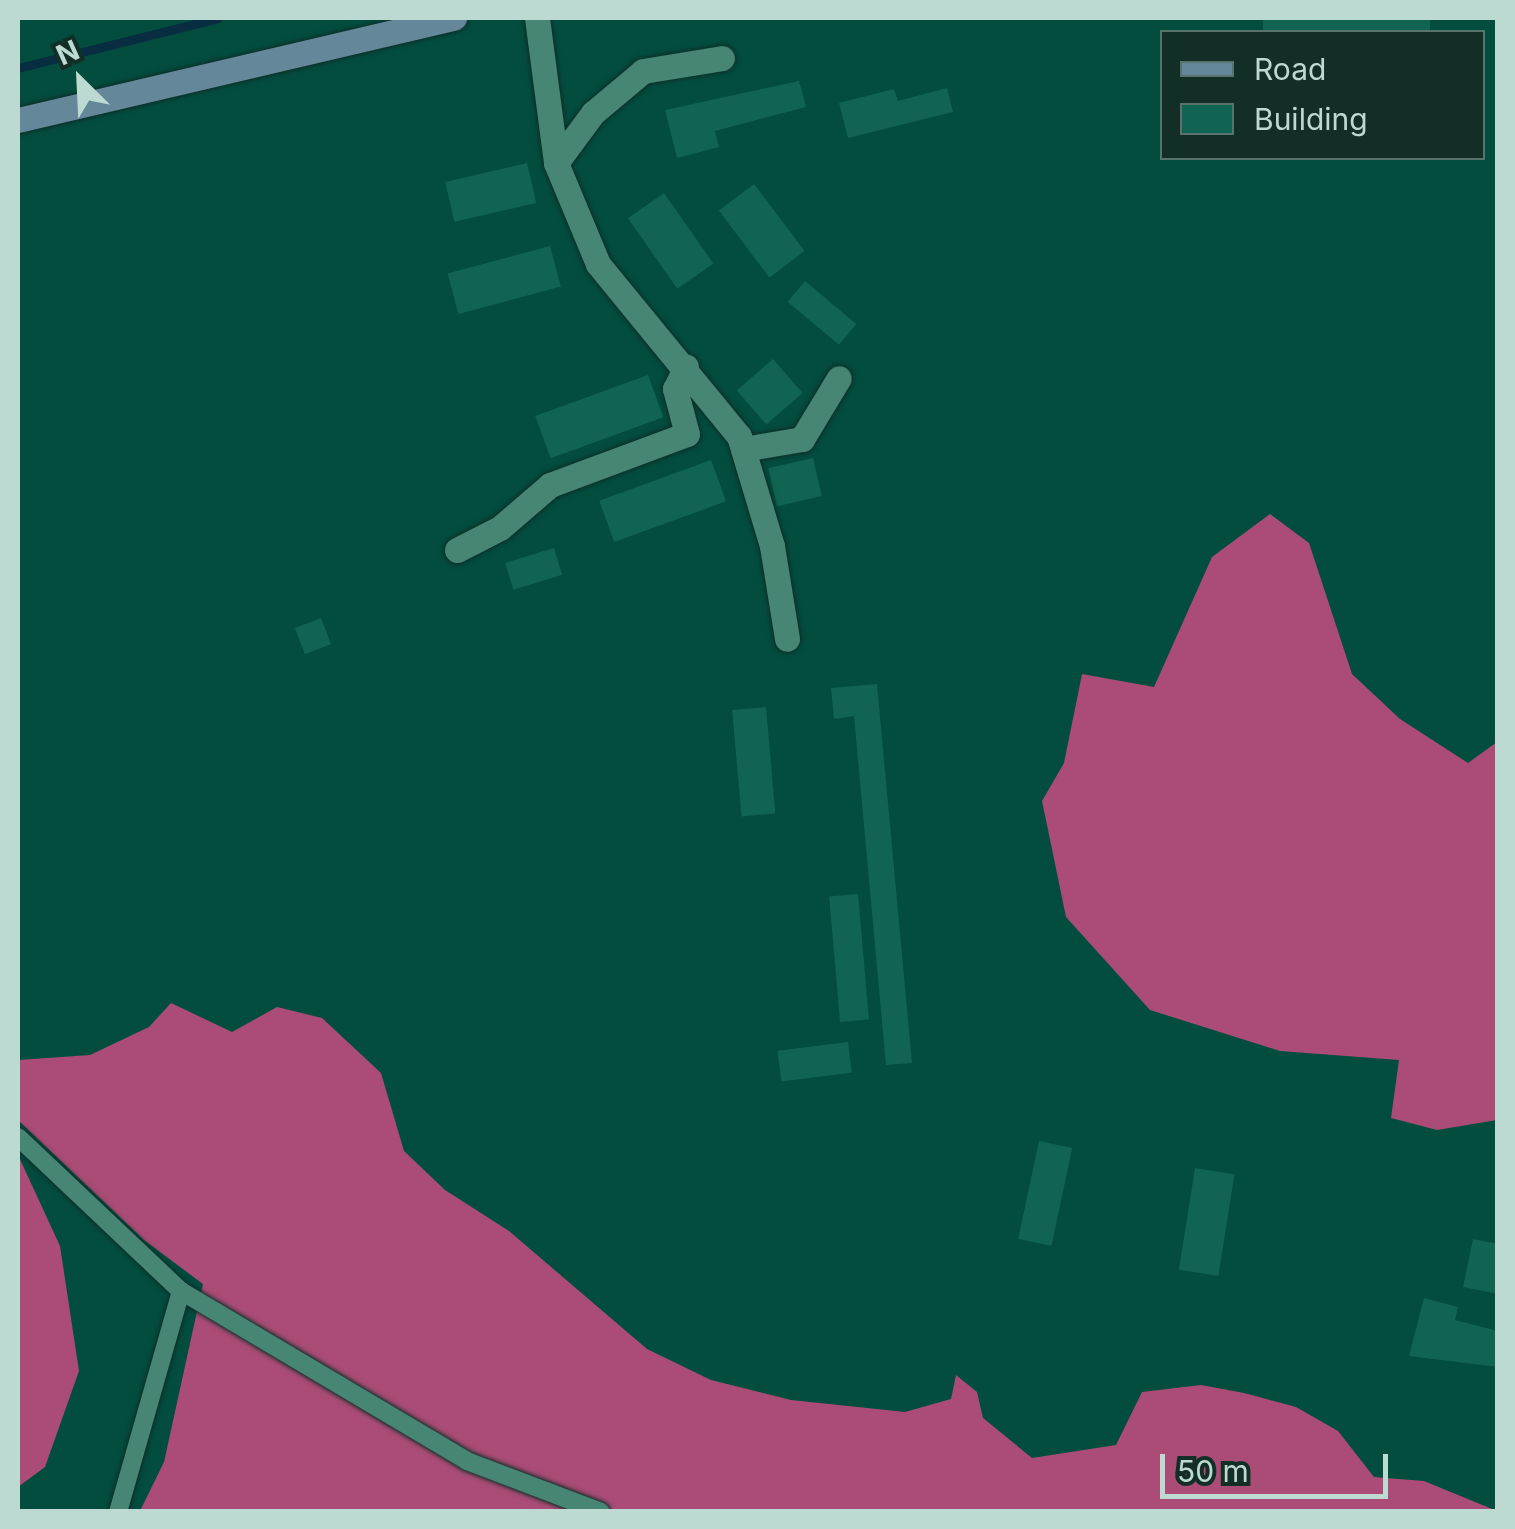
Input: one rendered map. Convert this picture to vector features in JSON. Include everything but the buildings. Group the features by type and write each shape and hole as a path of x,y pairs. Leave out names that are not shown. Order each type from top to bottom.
{"main road":[{"path":"18,120 454,18"}],"street":[{"path":"536,18 556,163 598,264 686,366 743,449 772,546 787,639"},
{"path":"556,163 593,112 642,71 722,58"},
{"path":"457,550 500,528 550,485 687,434 675,389 686,366"},
{"path":"743,449 802,440 840,378"}],"lane":[{"path":"18,1136 181,1291 467,1460 601,1512"},
{"path":"118,1512 181,1291"}],"shaded area":[{"path":"1270,514 1309,543 1352,674 1400,719 1468,763 1497,742 1497,1120 1437,1130 1391,1118 1399,1060 1280,1051 1150,1010 1066,917 1042,801 1064,763 1082,674 1154,687 1212,557"},
{"path":"171,1003 232,1032 277,1007 322,1018 381,1073 404,1151 445,1190 509,1231 647,1349 711,1380 791,1400 905,1412 951,1399 956,1375 977,1392 983,1418 1032,1458 1116,1445 1142,1392 1201,1385 1296,1407 1338,1431 1374,1477 1424,1481 1497,1511 140,1511 164,1462 203,1284 144,1240 18,1120 18,1060 90,1055 149,1027"},
{"path":"18,1155 60,1246 79,1371 45,1467 18,1487"}],"waterway":[{"path":"18,68 218,18"}]}
